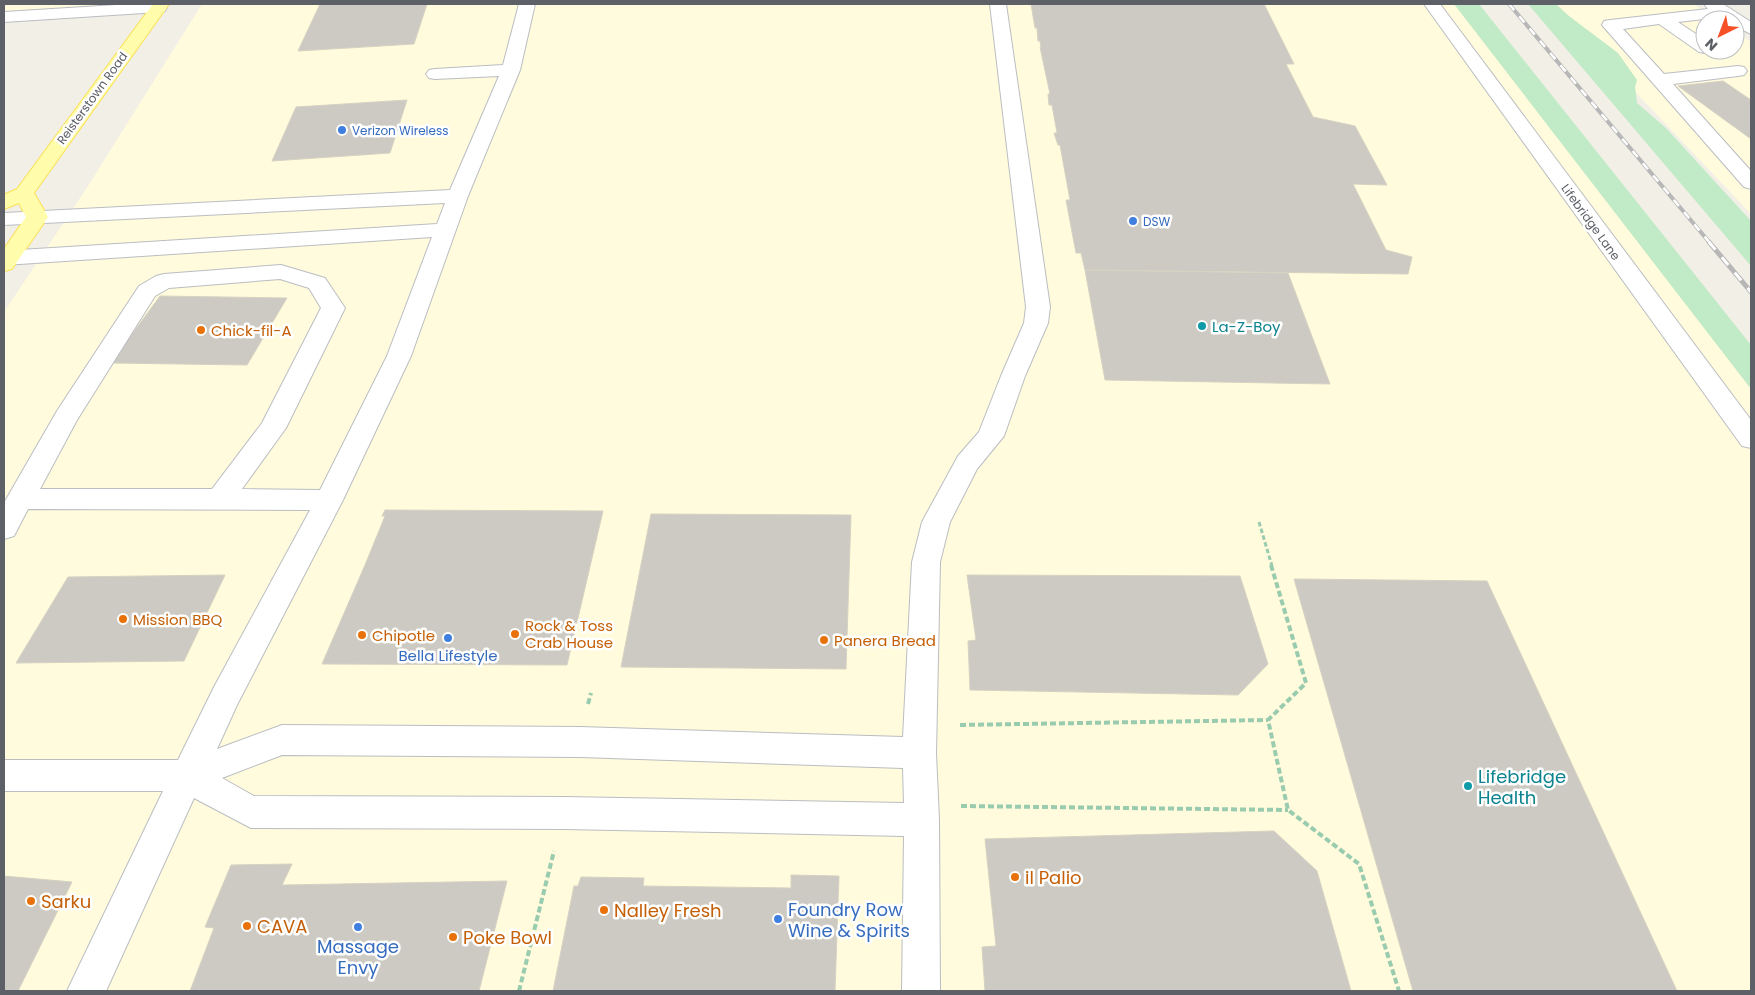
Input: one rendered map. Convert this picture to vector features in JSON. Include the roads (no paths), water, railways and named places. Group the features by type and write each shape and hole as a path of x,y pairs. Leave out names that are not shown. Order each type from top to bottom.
{"main road":[{"name":"Reisterstown Road","path":"4,203 24,193 160,5"},
{"path":"5,260 37,217 24,193"}],"street":[{"path":"86,991 186,776 225,697 329,500 399,356 458,196 511,70 528,4"},
{"path":"921,991 920,740 926,562 936,522 967,463 991,436 1013,376 1036,323 1038,307 998,4"},
{"name":"Lifebridge Lane","path":"1432,4 1751,439"},
{"path":"4,17 160,5"},
{"path":"1751,29 1718,8 1662,19 1610,25 1751,182"},
{"path":"1662,19 1695,42"},
{"path":"1722,60 1745,75"},
{"path":"435,74 511,70"},
{"path":"1659,80 1745,75"},
{"path":"4,219 458,196"},
{"path":"5,260 447,230"},
{"path":"4,528 22,499 66,417 147,291 164,281 281,272 317,283 333,308 273,428 219,500"},
{"path":"22,499 329,500"},
{"path":"4,775 186,776 282,740 580,742 920,740"},
{"path":"186,776 251,812 921,812"}],"railway":[{"path":"1509,4 1710,243"},
{"path":"1709,242 1751,292"}],"place":[{"name":"Verizon Wireless","path":"342,130"},
{"name":"DSW","path":"1133,221"},
{"name":"La-Z-Boy","path":"1202,326"},
{"name":"Chick-fil-A","path":"201,330"},
{"name":"Mission BBQ","path":"123,619"},
{"name":"Rock & Toss Crab House","path":"515,634"},
{"name":"Chipotle","path":"362,635"},
{"name":"Bella Lifestyle","path":"448,638"},
{"name":"Panera Bread","path":"824,640"},
{"name":"Lifebridge Health","path":"1468,786"},
{"name":"il Palio","path":"1015,877"},
{"name":"Sarku","path":"31,901"},
{"name":"Nalley Fresh","path":"604,910"},
{"name":"Foundry Row Wine & Spirits","path":"778,919"},
{"name":"CAVA","path":"247,926"},
{"name":"Massage Envy","path":"358,927"},
{"name":"Poke Bowl","path":"453,937"}]}
